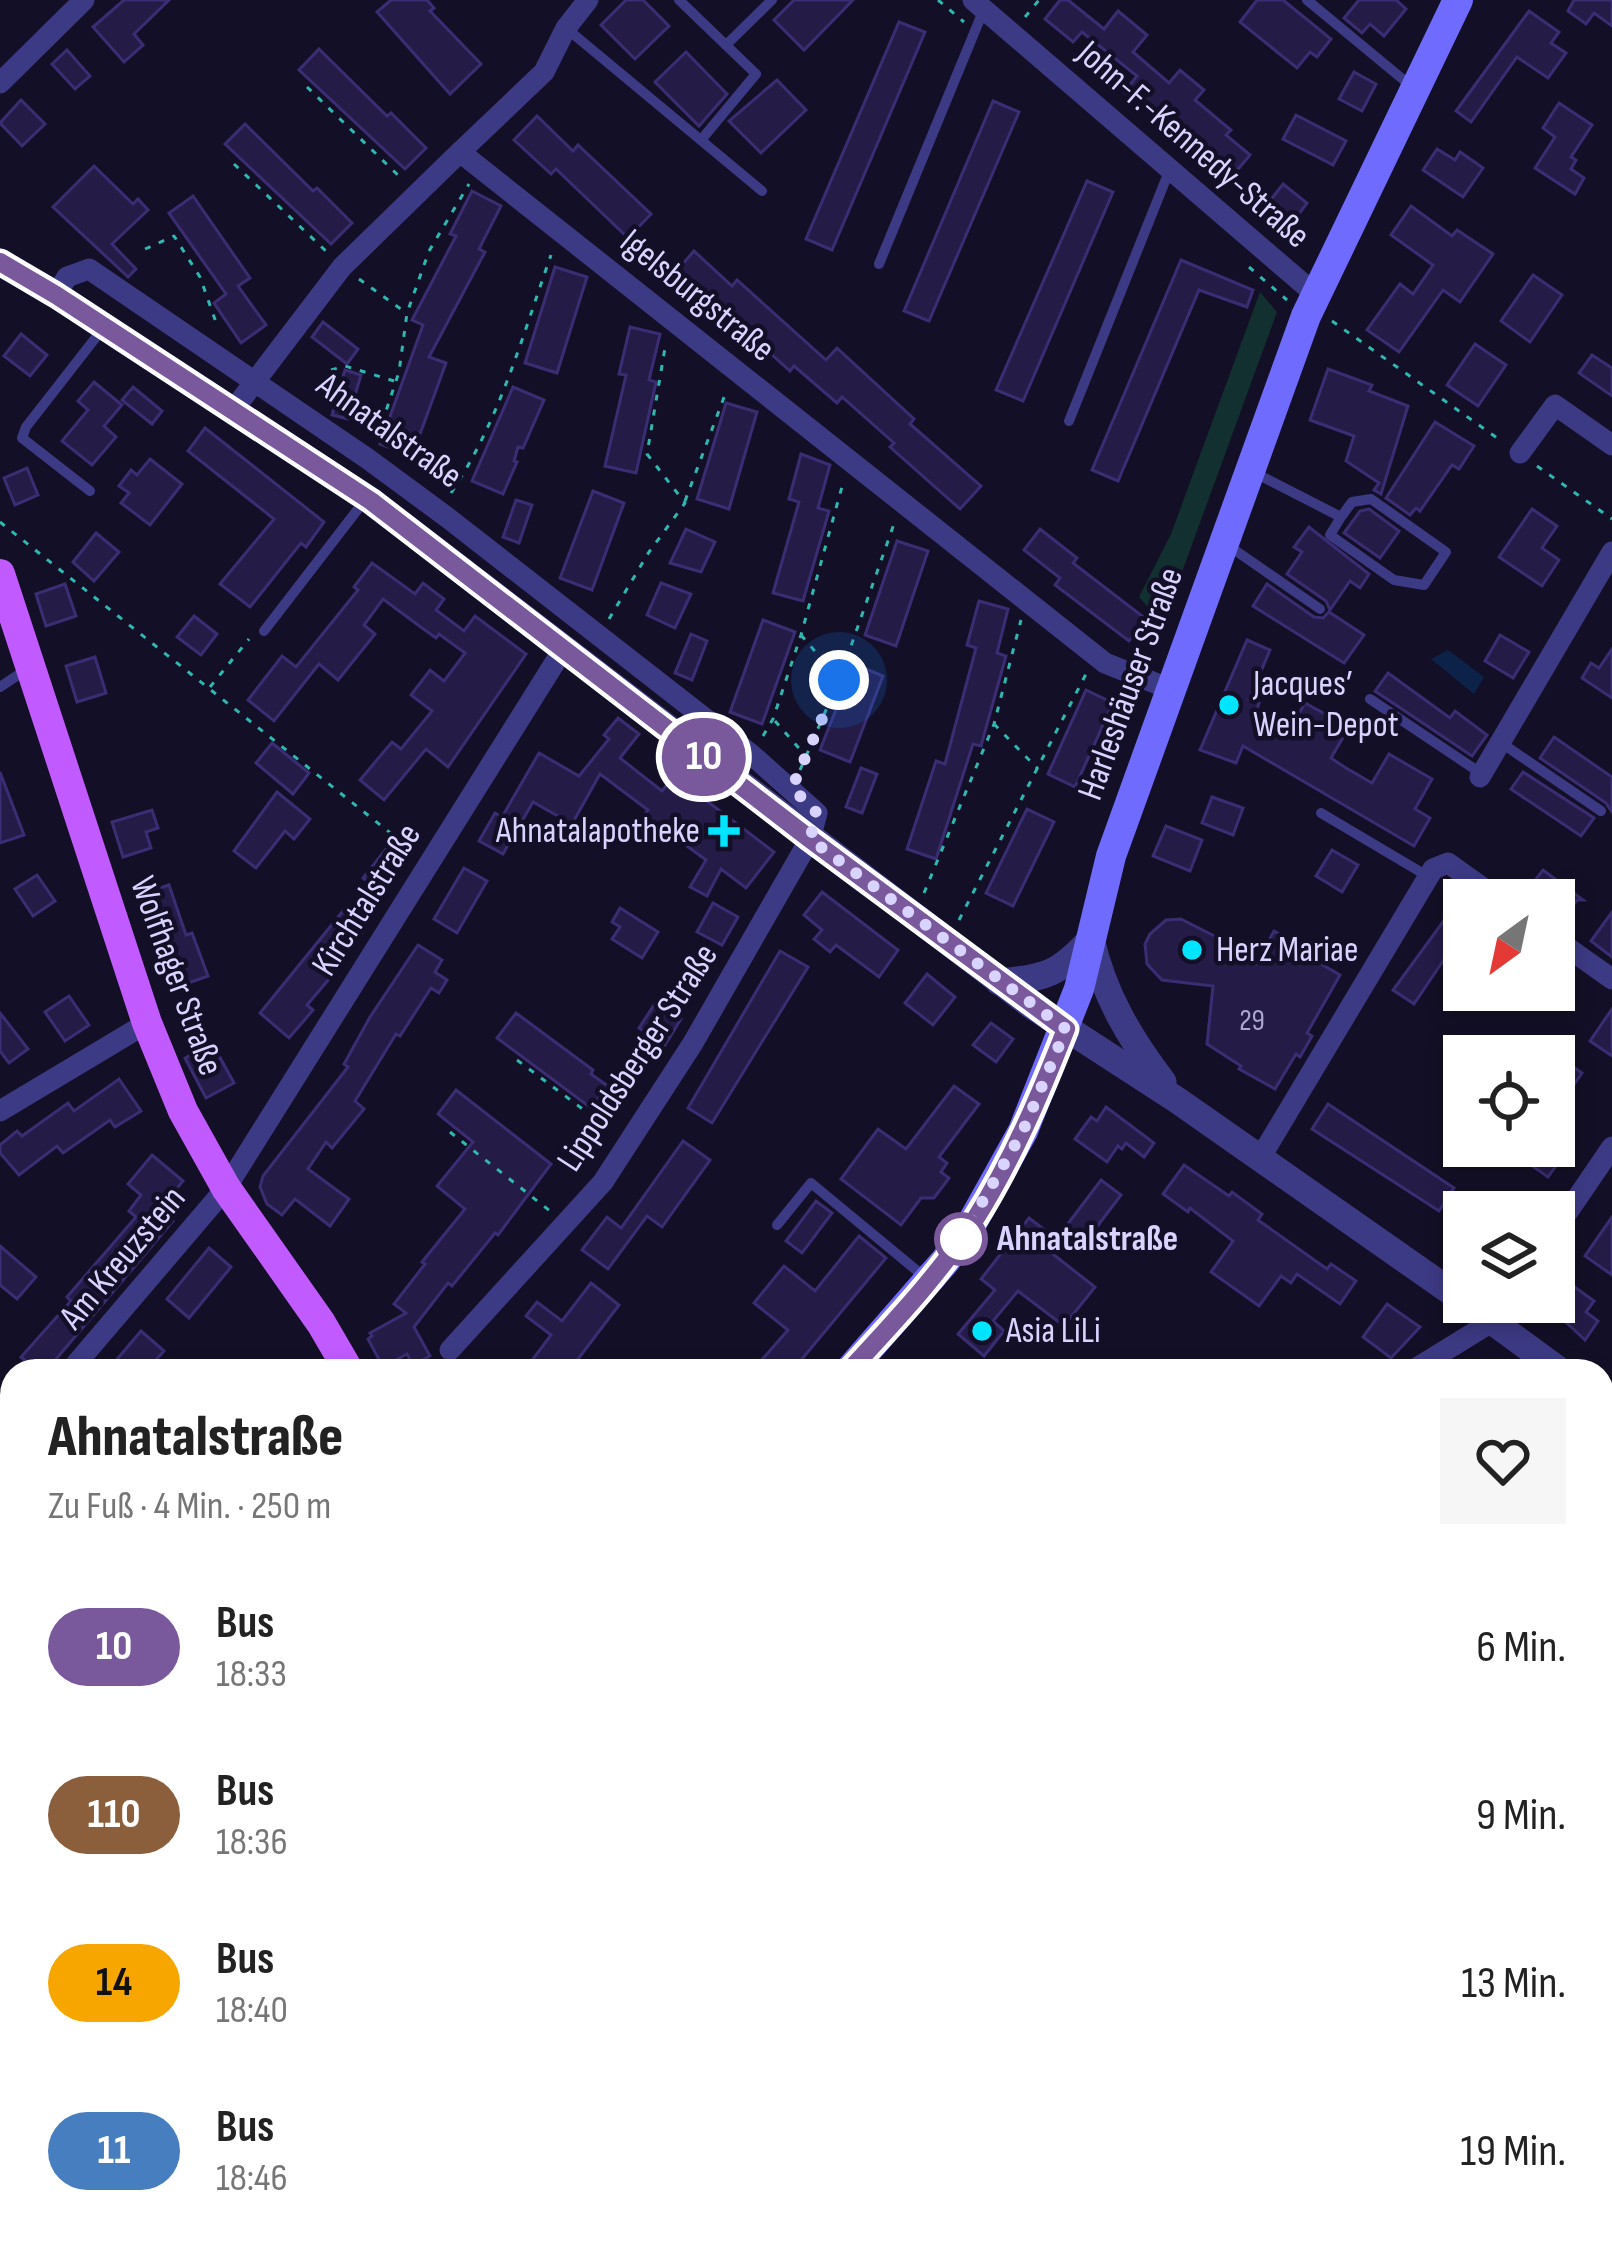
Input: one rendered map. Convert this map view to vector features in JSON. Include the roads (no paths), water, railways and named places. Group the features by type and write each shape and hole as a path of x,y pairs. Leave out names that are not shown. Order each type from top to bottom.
{"main road":[{"name":"Harleshäuser Straße","path":"860,1359 929,1281 974,1221 1000,1176 1066,1029 1111,856 1315,294 1458,0"},
{"name":"Wolfhager Straße","path":"0,574 147,1023 183,1111 226,1188 343,1359"}],"street":[{"path":"0,83 83,0"},
{"path":"234,409 342,267 544,72 566,28 588,0"},
{"name":"John-F.-Kennedy-Straße","path":"978,5 1315,294"},
{"name":"Igelsburgstraße","path":"460,152 1095,656 1170,689"},
{"name":"Ahnatalstraße","path":"0,262 367,498 999,982 1443,1286"},
{"name":"Ahnatalstraße","path":"56,295 68,277 89,269 368,459 792,788 817,813 810,839"},
{"path":"1520,453 1555,405 1612,445"},
{"path":"1481,776 1612,552"},
{"name":"Kirchtalstraße","path":"226,1188 564,648"},
{"name":"Lippoldsberger Straße","path":"450,1350 602,1182 693,1043 810,839"},
{"path":"1259,1160 1433,869 1448,863 1470,879"},
{"path":"999,982 1043,978 1068,964 1091,939"},
{"path":"1091,939 1100,978 1116,1014 1177,1100"},
{"path":"1575,953 1612,979"},
{"path":"0,1111 147,1023"},
{"path":"1575,1201 1612,1147"},
{"name":"Am Kreuzstein","path":"80,1359 226,1188"},
{"path":"1430,1359 1482,1323"},
{"name":"Ahnatalstraße","path":"1512,1323 1548,1359"}],"lane":[{"path":"679,0 756,74 701,140"},
{"path":"726,45 772,0"},
{"path":"1307,0 1417,91"},
{"path":"879,264 978,5"},
{"path":"566,28 762,190"},
{"path":"1069,421 1170,169"},
{"path":"89,491 22,437 105,326"},
{"path":"1249,470 1341,517"},
{"path":"264,631 367,498"},
{"path":"1372,499 1447,552 1424,585 1394,580 1330,535 1341,517 1352,502 1372,499"},
{"path":"1223,542 1321,608"},
{"path":"0,687 30,667"},
{"path":"1370,699 1481,776"},
{"path":"1501,742 1601,812"},
{"path":"1321,813 1429,877"},
{"path":"777,1225 811,1183 929,1281"}],"water":[{"path":"1448,650 1484,677 1474,694 1431,659"}],"place":[{"name":"Jacques’ Wein-Depot","path":"1229,705"},
{"name":"Ahnatalapotheke","path":"724,831"},
{"name":"Herz Mariae","path":"1192,950"},
{"name":"Ahnatalstraße","path":"961,1239"},
{"name":"Asia LiLi","path":"982,1331"}]}
